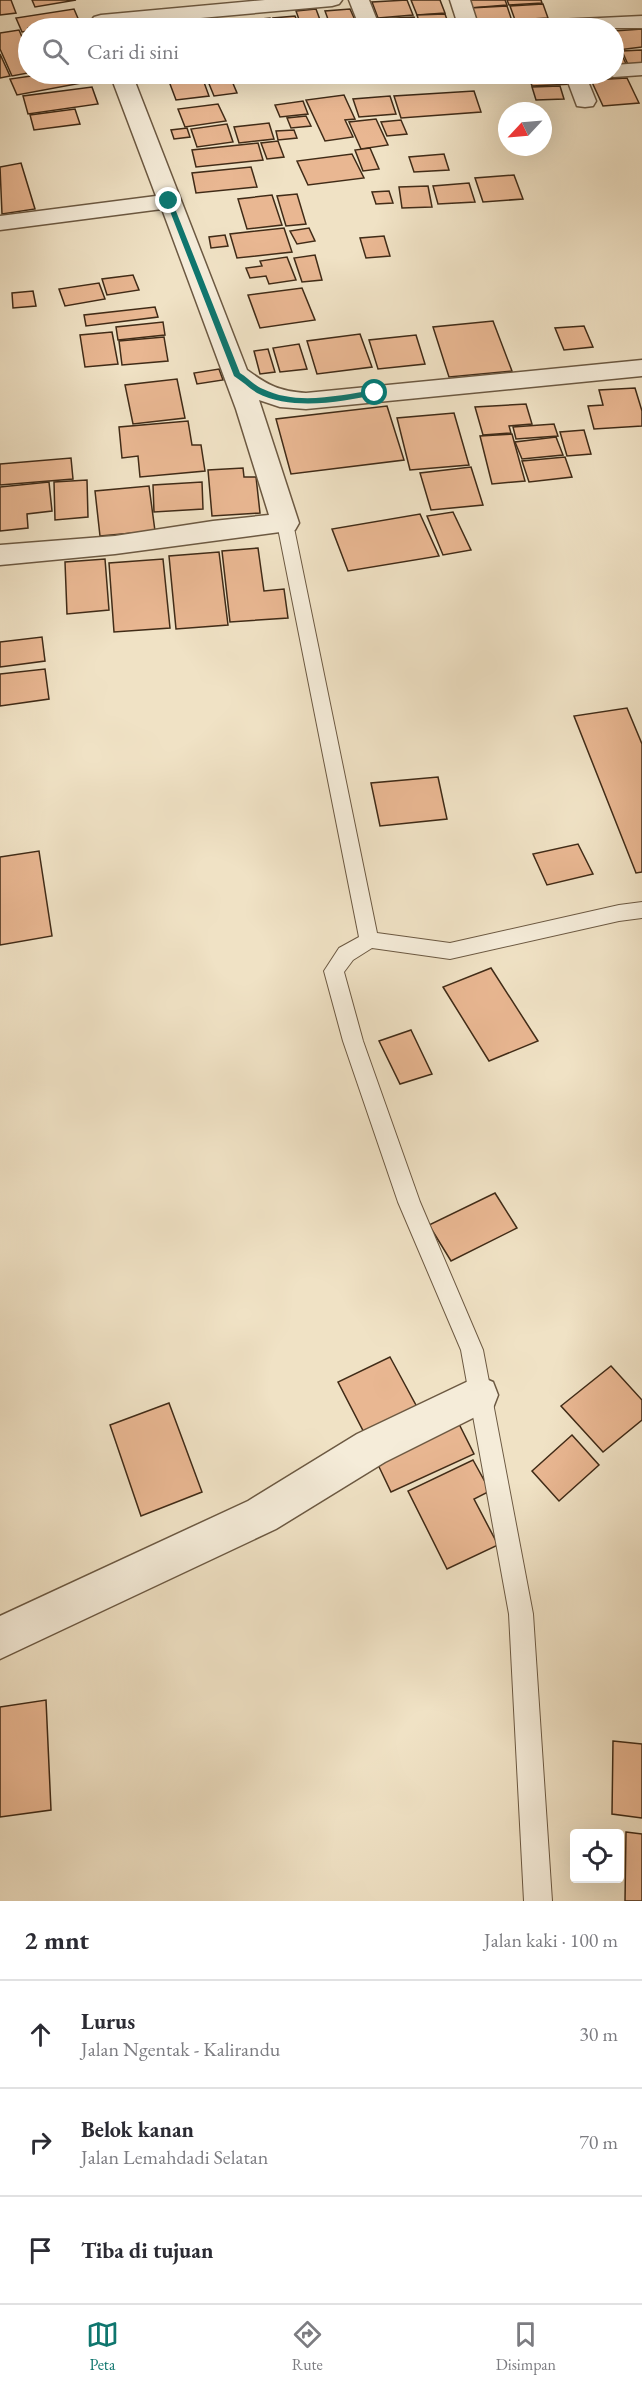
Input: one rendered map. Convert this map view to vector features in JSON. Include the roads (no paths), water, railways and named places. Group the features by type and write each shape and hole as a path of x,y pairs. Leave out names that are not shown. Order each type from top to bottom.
{"street":[{"path":"93,0 100,18"},
{"path":"167,18 332,0"},
{"path":"359,0 366,18"},
{"path":"460,0 466,18"},
{"path":"624,22 642,22"},
{"path":"624,70 642,69"},
{"path":"0,555 115,545 213,530 285,523 265,452 237,374 125,84"},
{"path":"579,84 585,101"},
{"path":"0,224 169,201"},
{"path":"237,374 259,391 280,399 306,401 399,390 642,368"},
{"path":"0,1638 262,1515 371,1448 479,1395"}],"lane":[{"path":"285,523 369,940"},
{"path":"538,1901 521,1614 472,1350 409,1202 353,1041 334,971 346,954 369,940 450,951 642,910"}]}
